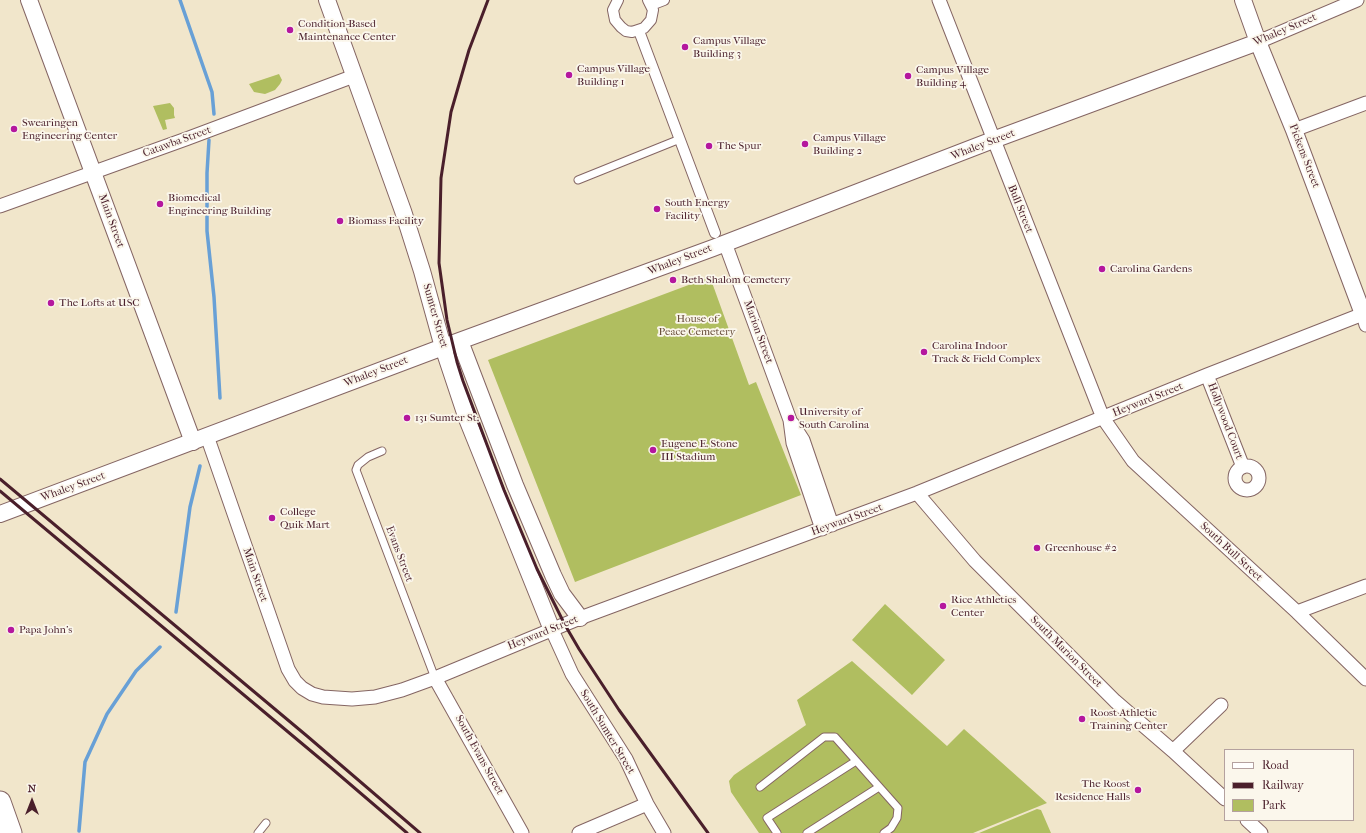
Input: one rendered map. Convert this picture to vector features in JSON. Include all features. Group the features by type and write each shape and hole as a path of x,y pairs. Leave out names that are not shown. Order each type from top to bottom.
{"main road":[{"path":"0,802 11,833"}],"street":[{"name":"Main Street","path":"29,0 93,173 200,439 288,669 295,681 302,688 312,694 323,697"},
{"name":"Sumter Street","path":"327,0 403,211 422,271 443,347 467,419 552,630"},
{"path":"618,0 613,10 616,22 626,31 632,32 639,31 648,25 652,16 650,2 664,0"},
{"name":"Bull Street","path":"939,0 1103,418"},
{"name":"Pickens Street","path":"1243,0 1365,319"},
{"name":"Whaley Street","path":"0,514 443,347 584,296 720,238 993,140 1258,42 1357,0"},
{"path":"639,31 680,140 720,238"},
{"name":"Catawba Street","path":"0,206 354,76"},
{"path":"1294,130 1366,103"},
{"name":"Marion Street","path":"720,238 790,420 793,443 827,527"},
{"name":"Heyward Street","path":"323,697 352,699 374,697 402,690 435,678 580,618 917,493 1207,375 1365,319"},
{"name":"Sumter Street","path":"460,341 553,575 562,594 580,618"},
{"name":"Hollywood Court","path":"1207,375 1243,467"},
{"name":"South Bull Street","path":"1103,418 1133,461 1297,612 1366,679"},
{"name":"South Marion Street","path":"917,493 991,578 1115,701 1173,751 1224,798"},
{"path":"1297,612 1366,586"},
{"name":"South Sumter Street","path":"552,630 572,674 626,759 647,804 664,833"},
{"name":"South Evans Street","path":"435,678 522,833"},
{"path":"1173,751 1221,705"},
{"path":"580,833 647,804"},
{"path":"1248,821 1261,833"}],"lane":[{"path":"578,180 680,140"},
{"name":"Evans Street","path":"382,451 368,456 358,465 356,470 435,678"},
{"path":"760,787 824,737 834,737 898,808 897,818 892,828 884,833"},
{"path":"777,833 768,818 856,762"},
{"path":"807,833 879,787"},
{"path":"258,833 266,823"}],"green space":[{"path":"279,74 282,80 280,84 275,90 265,94 254,92 249,84"},
{"path":"170,103 174,108 175,118 165,120 167,129 163,130 153,106"},
{"name":"Eugene E. Stone III Stadium","path":"710,277 749,385 756,382 801,495 575,582 488,360"},
{"path":"885,604 945,660 912,695 852,640"},
{"path":"852,661 947,746 964,729 1047,803 973,833 759,833 731,792 729,781 734,775 806,725 797,700"},
{"path":"1037,809 1041,810 1051,833 979,833"}],"waterway":[{"path":"180,0 212,92 214,114"},
{"path":"209,140 207,173 207,231 214,297 220,398"},
{"path":"176,612 190,507 200,466"},
{"path":"79,831 85,762 107,714 136,671 160,647"}],"railway":[{"path":"488,0 469,50 451,112 441,178 439,263 447,320 457,362 504,490 537,569 565,625 619,710 708,833"},
{"path":"0,479 307,736 420,833"},
{"path":"0,491 407,833"}],"place":[{"name":"Condition-Based Maintenance Center","path":"290,30"},
{"name":"Campus Village Building 3","path":"685,47"},
{"name":"Campus Village Building 1","path":"569,75"},
{"name":"Campus Village Building 4","path":"908,76"},
{"name":"Swearingen Engineering Center","path":"14,129"},
{"name":"Campus Village Building 2","path":"805,144"},
{"name":"The Spur","path":"709,146"},
{"name":"Biomedical Engineering Building","path":"160,204"},
{"name":"South Energy Facility","path":"657,209"},
{"name":"Biomass Facility","path":"340,221"},
{"name":"Carolina Gardens","path":"1102,269"},
{"name":"Beth Shalom Cemetery","path":"673,280"},
{"name":"The Lofts at USC","path":"51,303"},
{"name":"Carolina Indoor Track & Field Complex","path":"924,352"},
{"name":"131 Sumter St.","path":"407,418"},
{"name":"University of South Carolina","path":"791,418"},
{"name":"Eugene E. Stone III Stadium","path":"653,450"},
{"name":"College Quik Mart","path":"272,518"},
{"name":"Greenhouse #2","path":"1037,548"},
{"name":"Rice Athletics Center","path":"943,606"},
{"name":"Papa John's","path":"11,630"},
{"name":"Roost Athletic Training Center","path":"1082,719"},
{"name":"The Roost Residence Halls","path":"1138,790"}],"park label":[{"name":"House of Peace Cemetery","path":"697,325"}]}
